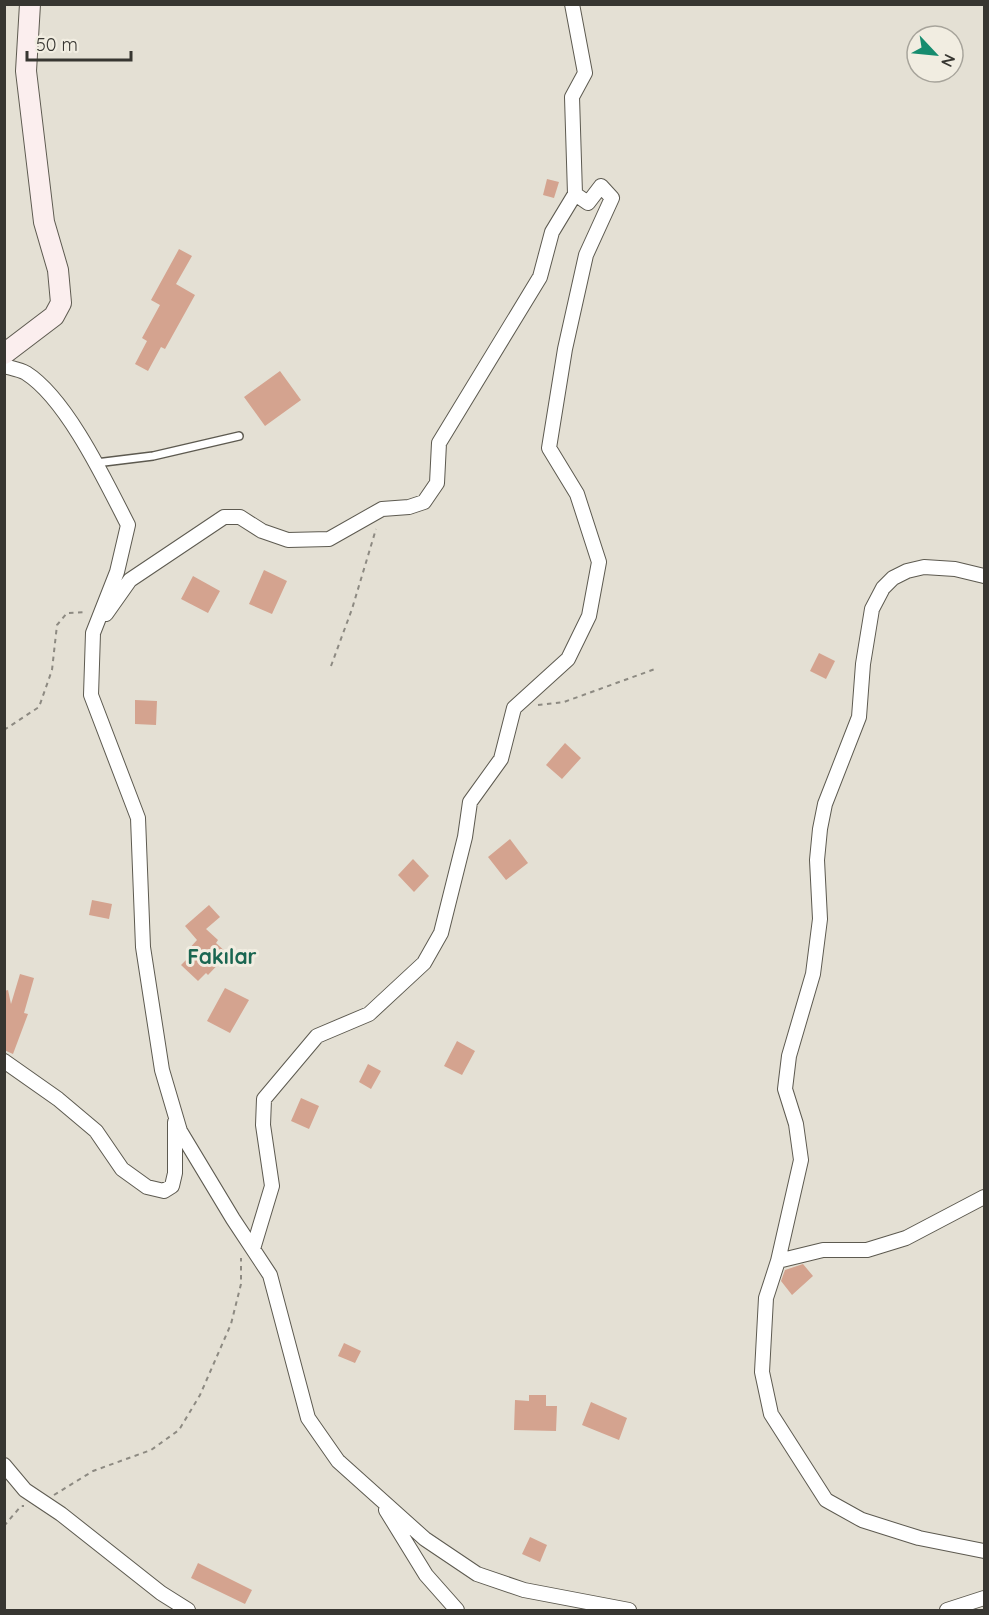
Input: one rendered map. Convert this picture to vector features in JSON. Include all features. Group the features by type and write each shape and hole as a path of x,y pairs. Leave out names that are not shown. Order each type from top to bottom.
{"street":[{"path":"4,354 54,316 61,303 58,270 44,222 26,71 30,4"},
{"path":"93,633 130,580 224,517 240,517 262,531 288,540 329,539 382,509 409,507 424,502 437,483 440,443 540,277 552,232 575,194 572,98 585,73 572,4"},
{"path":"253,1249 272,1185 263,1125 264,1099 316,1036 369,1014 424,963 441,933 465,837 470,802 501,759 514,708 568,659 589,616 599,562 577,494 549,448 565,349 586,255 612,198 601,186 588,203 575,194"},
{"path":"4,366 26,373 54,398 96,463 128,525 117,572 93,633 91,695 138,818 143,947 162,1070 180,1131 270,1275 308,1418 338,1461 425,1539 477,1574 524,1590 630,1611"},
{"path":"984,576 955,569 924,567 907,571 893,578 882,588 872,609 863,664 859,717 825,804 820,829 817,860 820,919 816,952 813,974 789,1056 785,1089 796,1124 801,1160 778,1261 766,1298 762,1372 771,1414 826,1500 862,1520 919,1538 984,1551"},
{"path":"4,1061 58,1099 96,1131 122,1169 147,1187 164,1191 172,1185 176,1173 175,1112"},
{"path":"778,1261 823,1250 867,1250 906,1238 984,1197"},
{"path":"4,1465 25,1490 188,1611"},
{"path":"377,1497 426,1575 457,1611"},
{"path":"947,1611 984,1598"}],"lane":[{"path":"96,463 153,456 239,436"}],"path":[{"path":"331,666 352,609 382,509"},
{"path":"4,730 39,707 52,670 57,625 67,613 101,612"},
{"path":"514,708 564,702 655,669"},
{"path":"4,1526 21,1506 43,1502 93,1471 151,1450 179,1430 200,1395 231,1324 241,1284 241,1231"}],"building":[{"path":"547,179 559,182 554,198 543,195"},
{"path":"179,249 192,256 176,284 195,295 165,349 161,347 148,371 135,364 147,341 142,338 160,305 151,300"},
{"path":"280,371 301,400 265,426 244,397"},
{"path":"264,570 287,581 272,614 249,604"},
{"path":"193,576 220,591 208,613 181,599"},
{"path":"819,653 835,661 826,679 810,671"},
{"path":"135,700 157,701 156,725 135,724"},
{"path":"565,743 581,758 562,779 546,765"},
{"path":"510,839 528,863 506,880 488,857"},
{"path":"413,859 429,876 414,892 398,875"},
{"path":"92,900 112,904 109,919 89,915"},
{"path":"209,905 220,917 206,929 228,954 208,975 206,973 198,981 181,965 191,955 187,951 197,940 185,926"},
{"path":"20,974 34,978 24,1013 28,1014 13,1054 4,1050 4,991 8,990 11,1004"},
{"path":"225,988 249,1000 230,1033 207,1021"},
{"path":"457,1041 475,1051 462,1075 444,1066"},
{"path":"368,1064 381,1071 371,1089 359,1082"},
{"path":"301,1098 319,1106 309,1129 291,1121"},
{"path":"803,1264 813,1276 792,1295 781,1281 785,1270"},
{"path":"344,1343 361,1351 355,1363 338,1356"},
{"path":"529,1395 546,1395 546,1406 557,1406 556,1431 514,1430 515,1400 529,1401"},
{"path":"591,1402 627,1418 619,1440 582,1425"},
{"path":"530,1537 547,1545 540,1562 522,1554"},
{"path":"198,1563 252,1590 245,1604 191,1578"}],"district":[{"name":"Fakılar","path":"222,956"}]}
